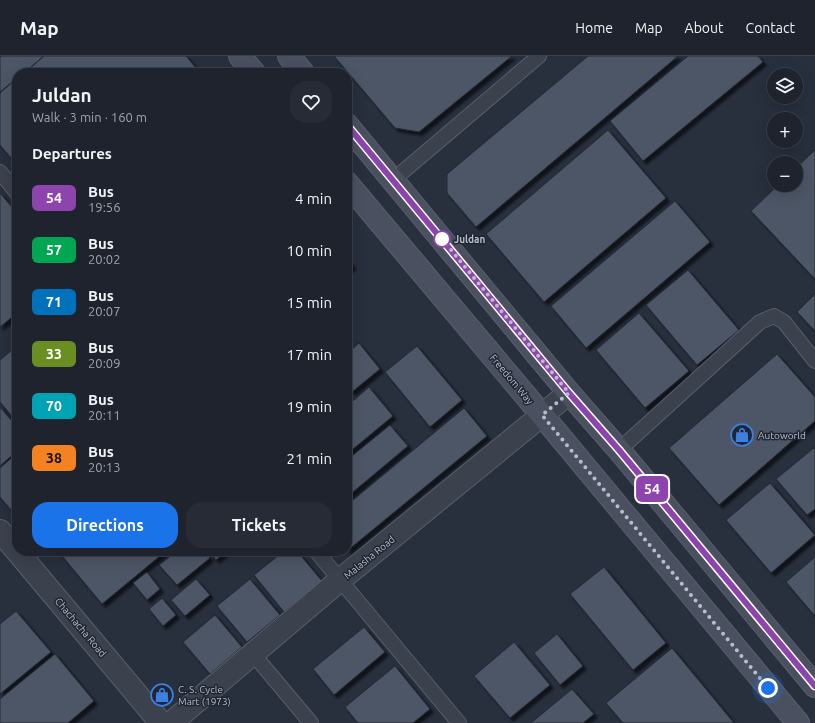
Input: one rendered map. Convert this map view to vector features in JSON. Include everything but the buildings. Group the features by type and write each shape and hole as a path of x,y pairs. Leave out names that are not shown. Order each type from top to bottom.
{"main road":[{"path":"240,56 250,68"},
{"path":"289,56 299,68"},
{"path":"352,131 569,393 619,450 815,686"},
{"name":"Freedom Way","path":"352,189 798,723"}],"street":[{"name":"Malasha Road","path":"171,723 340,580 569,393"},
{"name":"Chachacha Road","path":"0,531 12,545"},
{"name":"Chachacha Road","path":"21,556 161,723"}],"lane":[{"path":"393,180 539,56"},
{"path":"0,172 12,187"},
{"path":"619,450 760,322 774,316 784,322 815,361"},
{"path":"320,556 459,723"},
{"path":"253,654 311,723"}],"bus line":[{"name":"54","path":"352,131 569,393 619,450 815,686"}],"place":[{"name":"Juldan","path":"442,239"},
{"name":"Autoworld","path":"742,435"},
{"name":"C. S. Cycle Mart (1973)","path":"162,695"}],"route":[{"path":"442,239 569,393 542,415 768,688"}]}
